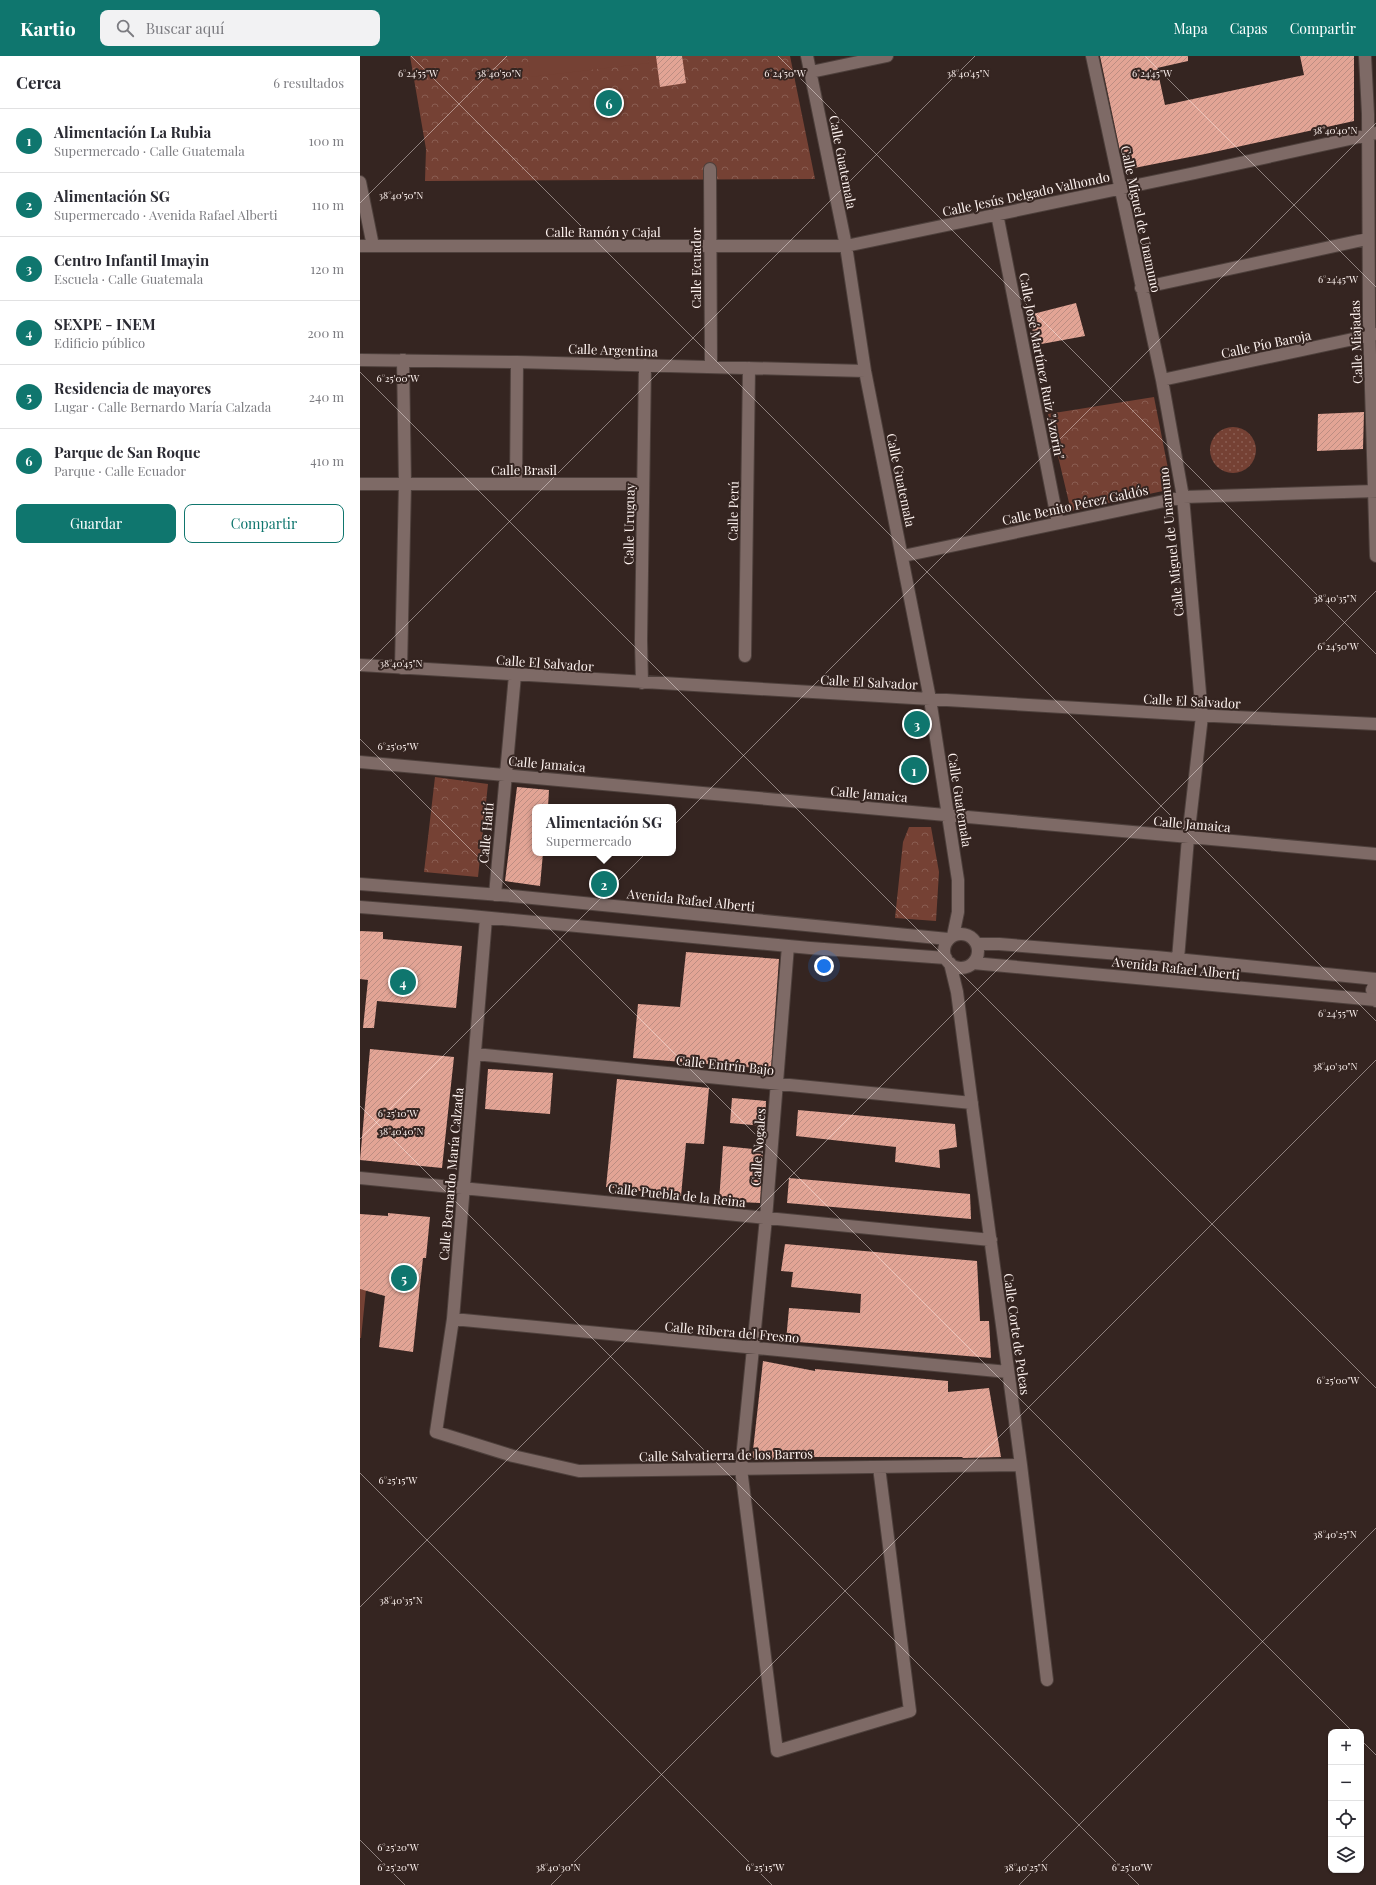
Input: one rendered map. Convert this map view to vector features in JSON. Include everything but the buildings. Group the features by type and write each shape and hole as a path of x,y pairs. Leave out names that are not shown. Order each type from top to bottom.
{"street":[{"name":"Calle Guatemala","path":"807,56 846,246 865,371 930,699 958,880 958,912 950,938"},
{"path":"811,72 887,56"},
{"name":"Calle Miguel de Unamuno","path":"1092,56 1119,188 1162,380 1183,497 1202,716 1188,838 1178,959"},
{"name":"Calle Miajadas","path":"1366,56 1372,134 1367,239 1372,335 1376,556"},
{"name":"Calle Jesús Delgado Valhondo","path":"846,246 1372,134"},
{"name":"Calle Ecuador","path":"710,169 711,367"},
{"path":"360,182 373,246"},
{"name":"Calle José Martínez Ruiz \"Azorín\"","path":"997,214 1058,523"},
{"path":"1141,288 1367,239"},
{"name":"Calle Ramón y Cajal","path":"360,246 846,246"},
{"name":"Calle Pío Baroja","path":"1162,380 1372,335"},
{"name":"Calle Argentina","path":"360,360 517,362 865,371"},
{"path":"401,668 405,484 403,360"},
{"path":"516,484 517,362"},
{"name":"Calle Uruguay","path":"642,683 641,640 645,365"},
{"name":"Calle Perú","path":"745,656 749,368"},
{"name":"Calle Brasil","path":"360,484 644,484"},
{"name":"Calle Benito Pérez Galdós","path":"902,556 1183,497 1376,491"},
{"name":"Calle El Salvador","path":"360,665 1202,716 1376,724"},
{"name":"Calle Haití","path":"495,895 515,674"},
{"name":"Calle Jamaica","path":"360,762 506,774 948,816 1376,854"},
{"name":"Avenida Rafael Alberti","path":"360,884 495,895 950,938"},
{"path":"360,907 948,961 961,968 971,964"},
{"name":"Calle Guatemala","path":"958,912 975,941"},
{"name":"Calle Bernardo María Calzada","path":"436,1432 453,1319 486,918"},
{"path":"948,961 945,947 950,938 960,934 967,935 975,941 977,957 971,964 957,992"},
{"name":"Avenida Rafael Alberti","path":"975,941 1178,959 1376,979"},
{"name":"Calle Nogales","path":"788,946 766,1218 741,1469 777,1751 910,1711 880,1467"},
{"name":"Calle Corte de Peleas","path":"948,961 957,992 1021,1465 1047,1680"},
{"name":"Avenida Rafael Alberti","path":"971,964 1376,1001"},
{"path":"1376,979 1372,990 1376,1001"},
{"name":"Calle Entrín Bajo","path":"475,1054 776,1085 972,1103"},
{"name":"Calle Puebla de la Reina","path":"360,1178 991,1240"},
{"name":"Calle Ribera del Fresno","path":"453,1319 1008,1372"},
{"name":"Calle Salvatierra de los Barros","path":"436,1432 513,1456 579,1471 1021,1465"}],"green space":[{"path":"410,56 790,56 815,179 425,181 426,149"},
{"path":"528,56 648,56 649,63 530,77"},
{"path":"1154,397 1172,489 1071,511 1048,414"},
{"path":"1228,427 1238,427 1246,431 1252,437 1256,445 1256,455 1252,463 1246,469 1238,473 1228,473 1220,469 1214,463 1210,455 1210,445 1214,437 1220,431"},
{"path":"435,777 488,784 478,877 424,872"},
{"path":"909,827 931,827 939,872 936,921 895,918 903,842"},
{"path":"360,1289 366,1290 361,1338 360,1338"}],"place":[{"name":"Parque de San Roque","path":"609,103"},
{"name":"Centro Infantil Imayin","path":"917,724"},
{"name":"Alimentación La Rubia","path":"914,770"},
{"name":"Alimentación SG","path":"604,884"},
{"name":"SEXPE - INEM","path":"403,982"},
{"name":"Residencia de mayores","path":"404,1278"}]}
